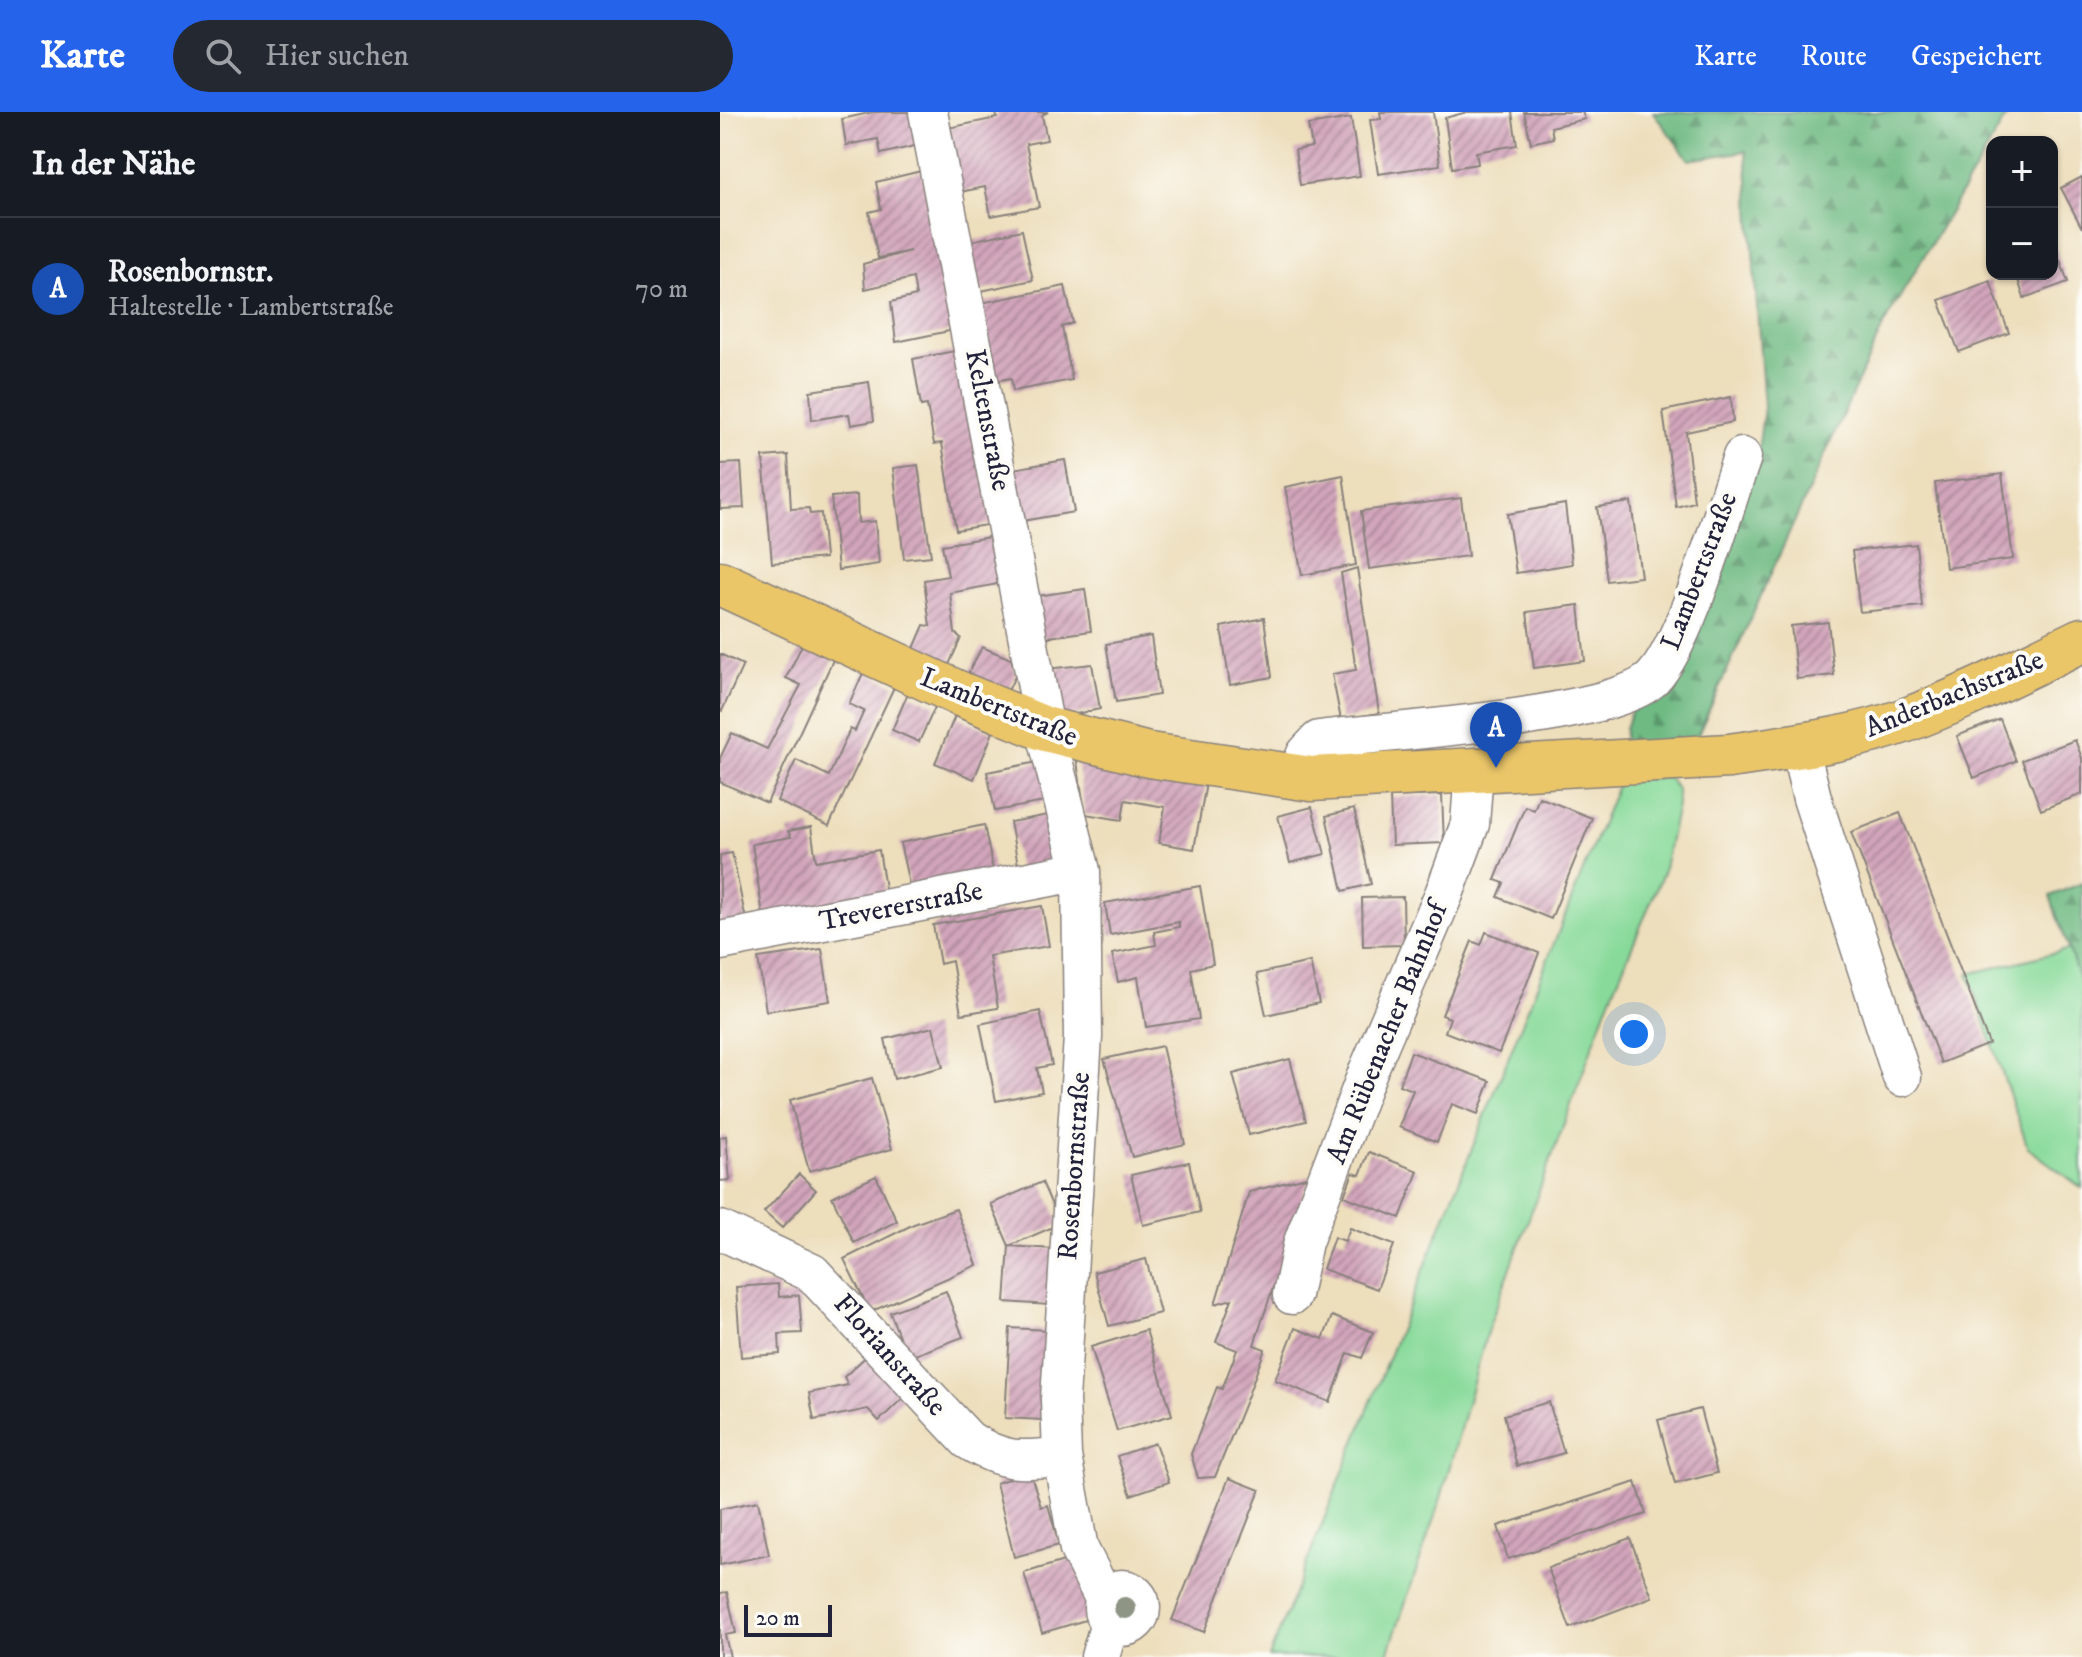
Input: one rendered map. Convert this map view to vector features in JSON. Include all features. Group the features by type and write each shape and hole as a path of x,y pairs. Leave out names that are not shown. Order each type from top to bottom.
{"main road":[{"name":"Lambertstraße","path":"720,583 960,694 1045,729 1149,755 1295,778 1729,756"},
{"name":"Anderbachstraße","path":"1729,756 1857,734 1909,719 2082,640"}],"street":[{"name":"Keltenstraße","path":"928,112 1045,729"},
{"name":"Lambertstraße","path":"1295,778 1306,754 1319,740 1567,710 1632,693 1653,678 1674,644 1742,457"},
{"name":"Rosenbornstraße","path":"1045,729 1081,871 1085,985 1061,1367 1062,1456 1079,1549 1105,1626"},
{"path":"1799,745 1812,798 1902,1077"},
{"name":"Am Rübenacher Bahnhof","path":"1292,1295 1309,1228 1368,1071 1444,894 1470,824 1474,770"},
{"name":"Trevererstraße","path":"720,941 1081,871"},
{"name":"Florianstraße","path":"720,1230 812,1273 968,1440 993,1456 1018,1461 1062,1456"}],"green space":[{"path":"1653,112 2009,112 1995,136 1986,136 1986,151 1884,324 1696,739 1624,746 1625,728 1633,707 1757,457 1764,408 1746,151 1689,160"},
{"path":"1620,778 1668,778 1677,789 1677,805 1663,873 1610,999 1488,1329 1441,1498 1387,1657 1269,1657"},
{"path":"2082,883 2082,987 2050,896"},
{"path":"2070,949 2082,987 2082,1188 2028,1148 1968,974"}],"building":[{"path":"873,112 918,112 923,144 881,154 878,139 846,145 842,119"},
{"path":"996,112 1048,112 1042,115 1047,140 1026,144 1039,207 991,216 985,187 955,193 943,129 997,118"},
{"path":"1380,112 1433,112 1440,165 1378,174 1370,120 1381,119"},
{"path":"1467,112 1512,112 1517,145 1476,152 1478,164 1452,168 1445,118"},
{"path":"1524,112 1582,112 1585,119 1551,127 1553,138 1531,143"},
{"path":"1351,118 1360,176 1300,185 1295,150 1312,147 1308,125"},
{"path":"921,171 959,329 896,342 891,302 916,296 913,278 865,289 863,264 910,251 878,258 869,212 881,209 876,182"},
{"path":"2082,177 2082,228 2061,188"},
{"path":"1022,230 1033,280 976,292 966,242"},
{"path":"2058,255 2068,282 2024,298 2018,280 2058,280"},
{"path":"1990,281 2009,333 1959,352 1939,300"},
{"path":"1065,286 1073,323 1062,327 1072,380 1013,391 1011,378 995,381 981,303"},
{"path":"960,350 992,524 956,530 942,443 934,444 927,405 921,406 913,359"},
{"path":"869,382 874,421 851,425 849,414 812,420 810,391"},
{"path":"1731,397 1733,422 1686,432 1694,502 1676,507 1663,411"},
{"path":"788,455 791,509 809,508 810,514 821,513 825,558 772,563 763,457"},
{"path":"1065,460 1074,512 1022,521 1013,469"},
{"path":"741,463 744,508 720,509 720,464"},
{"path":"918,465 931,556 904,559 893,468"},
{"path":"2002,474 2013,559 1946,568 1935,483"},
{"path":"1343,475 1356,565 1302,575 1285,487"},
{"path":"857,495 858,523 875,521 879,564 838,570 831,497"},
{"path":"1461,498 1468,556 1369,569 1361,511"},
{"path":"1631,502 1641,577 1607,581 1597,507"},
{"path":"1565,504 1572,564 1516,573 1507,514"},
{"path":"995,536 1003,583 950,593 955,633 961,638 947,669 912,653 924,625 930,626 924,580 948,576 942,545"},
{"path":"1916,544 1922,606 1860,612 1852,551"},
{"path":"1357,568 1379,713 1341,720 1332,674 1356,670 1341,573"},
{"path":"1085,589 1091,631 1042,638 1036,596"},
{"path":"1579,605 1585,661 1534,668 1527,612"},
{"path":"1264,618 1272,677 1230,685 1221,627"},
{"path":"1828,622 1834,675 1797,679 1791,626"},
{"path":"1151,636 1159,695 1116,702 1106,644"},
{"path":"802,645 833,660 767,803 720,782 720,758 732,733 767,749 801,685 786,678"},
{"path":"982,647 1011,659 1016,674 1005,697 965,679"},
{"path":"720,654 743,665 722,711 720,710"},
{"path":"1092,664 1100,709 1057,718 1046,669"},
{"path":"864,671 895,685 829,826 777,801 796,760 829,776 850,729 855,731 864,711 849,704"},
{"path":"908,693 936,705 919,742 892,730"},
{"path":"955,716 993,732 974,779 935,763"},
{"path":"2000,719 2016,761 1974,778 1957,736"},
{"path":"2075,740 2082,758 2082,794 2041,810 2022,760"},
{"path":"1076,755 1207,778 1194,849 1159,843 1165,807 1125,800 1122,820 1085,814"},
{"path":"1043,761 1050,801 995,811 987,772"},
{"path":"1442,795 1444,843 1392,845 1390,797"},
{"path":"1539,797 1592,818 1551,919 1498,897 1504,883 1495,880 1525,806 1534,810"},
{"path":"1312,807 1325,854 1290,863 1278,816"},
{"path":"1354,809 1371,884 1343,891 1326,816"},
{"path":"1900,813 1989,1044 1941,1063 1851,832"},
{"path":"1054,814 1062,862 1019,870 1010,822"},
{"path":"984,825 995,879 912,898 900,843"},
{"path":"811,827 816,861 879,850 886,895 763,915 752,844 791,837 788,831"},
{"path":"732,853 747,925 720,931 720,855"},
{"path":"1200,886 1213,964 1191,969 1199,1019 1146,1027 1138,977 1118,982 1112,954 1156,945 1154,932 1179,927 1179,922 1110,935 1105,903"},
{"path":"1403,897 1404,945 1363,946 1362,898"},
{"path":"1042,906 1049,946 989,956 998,1008 961,1014 952,961 940,964 933,925"},
{"path":"1486,932 1539,953 1499,1053 1445,1032 1450,1018 1442,1015 1472,941 1481,945"},
{"path":"822,949 830,1001 766,1011 758,958"},
{"path":"1310,962 1319,1003 1266,1015 1257,974"},
{"path":"1040,1011 1052,1065 1037,1068 1042,1092 996,1101 980,1024"},
{"path":"933,1027 943,1067 894,1079 885,1039"},
{"path":"1162,1046 1185,1144 1132,1157 1104,1059"},
{"path":"1411,1052 1490,1081 1478,1114 1452,1104 1437,1142 1399,1127 1413,1090 1399,1085"},
{"path":"1290,1059 1306,1121 1249,1135 1233,1074"},
{"path":"872,1078 892,1149 809,1171 790,1100"},
{"path":"726,1136 730,1180 720,1181 720,1137"},
{"path":"1369,1152 1418,1171 1400,1218 1344,1196 1353,1173 1360,1175"},
{"path":"1189,1162 1200,1212 1143,1225 1131,1175"},
{"path":"799,1174 816,1190 782,1228 764,1212"},
{"path":"876,1176 897,1221 854,1243 832,1197"},
{"path":"1310,1176 1254,1345 1265,1349 1247,1398 1215,1477 1198,1478 1191,1454 1217,1387 1222,1389 1237,1350 1216,1342 1232,1299 1215,1304 1249,1192"},
{"path":"1042,1182 1060,1224 1009,1246 991,1204"},
{"path":"956,1209 977,1265 870,1312 844,1259 914,1224"},
{"path":"1350,1228 1394,1245 1377,1289 1323,1269 1334,1237 1345,1241"},
{"path":"1009,1246 1054,1249 1050,1305 1005,1302"},
{"path":"1146,1259 1160,1313 1109,1326 1094,1272"},
{"path":"778,1284 779,1297 799,1295 802,1333 779,1334 780,1354 741,1357 736,1287"},
{"path":"946,1291 963,1337 907,1358 890,1312"},
{"path":"1332,1316 1373,1332 1362,1358 1348,1353 1330,1402 1275,1380 1295,1328 1323,1339"},
{"path":"1010,1328 1048,1330 1042,1420 1005,1418"},
{"path":"1146,1330 1172,1415 1117,1431 1091,1347"},
{"path":"874,1349 911,1390 879,1421 868,1409 814,1420 809,1393 848,1385 844,1377"},
{"path":"1549,1402 1564,1453 1517,1466 1504,1415"},
{"path":"1700,1409 1717,1473 1675,1484 1658,1420"},
{"path":"1155,1443 1169,1482 1131,1495 1117,1456"},
{"path":"1030,1472 1041,1507 1048,1505 1059,1545 1014,1557 996,1483"},
{"path":"1229,1478 1260,1490 1204,1632 1172,1620"},
{"path":"1636,1482 1646,1514 1508,1559 1498,1526"},
{"path":"758,1501 769,1555 720,1565 720,1509"},
{"path":"1630,1538 1652,1597 1570,1628 1548,1568"},
{"path":"1074,1558 1092,1618 1042,1633 1024,1573"},
{"path":"727,1592 736,1633 725,1635 730,1657 720,1657 720,1593"}],"place":[{"name":"Rosenbornstr.","path":"1496,768"}]}
